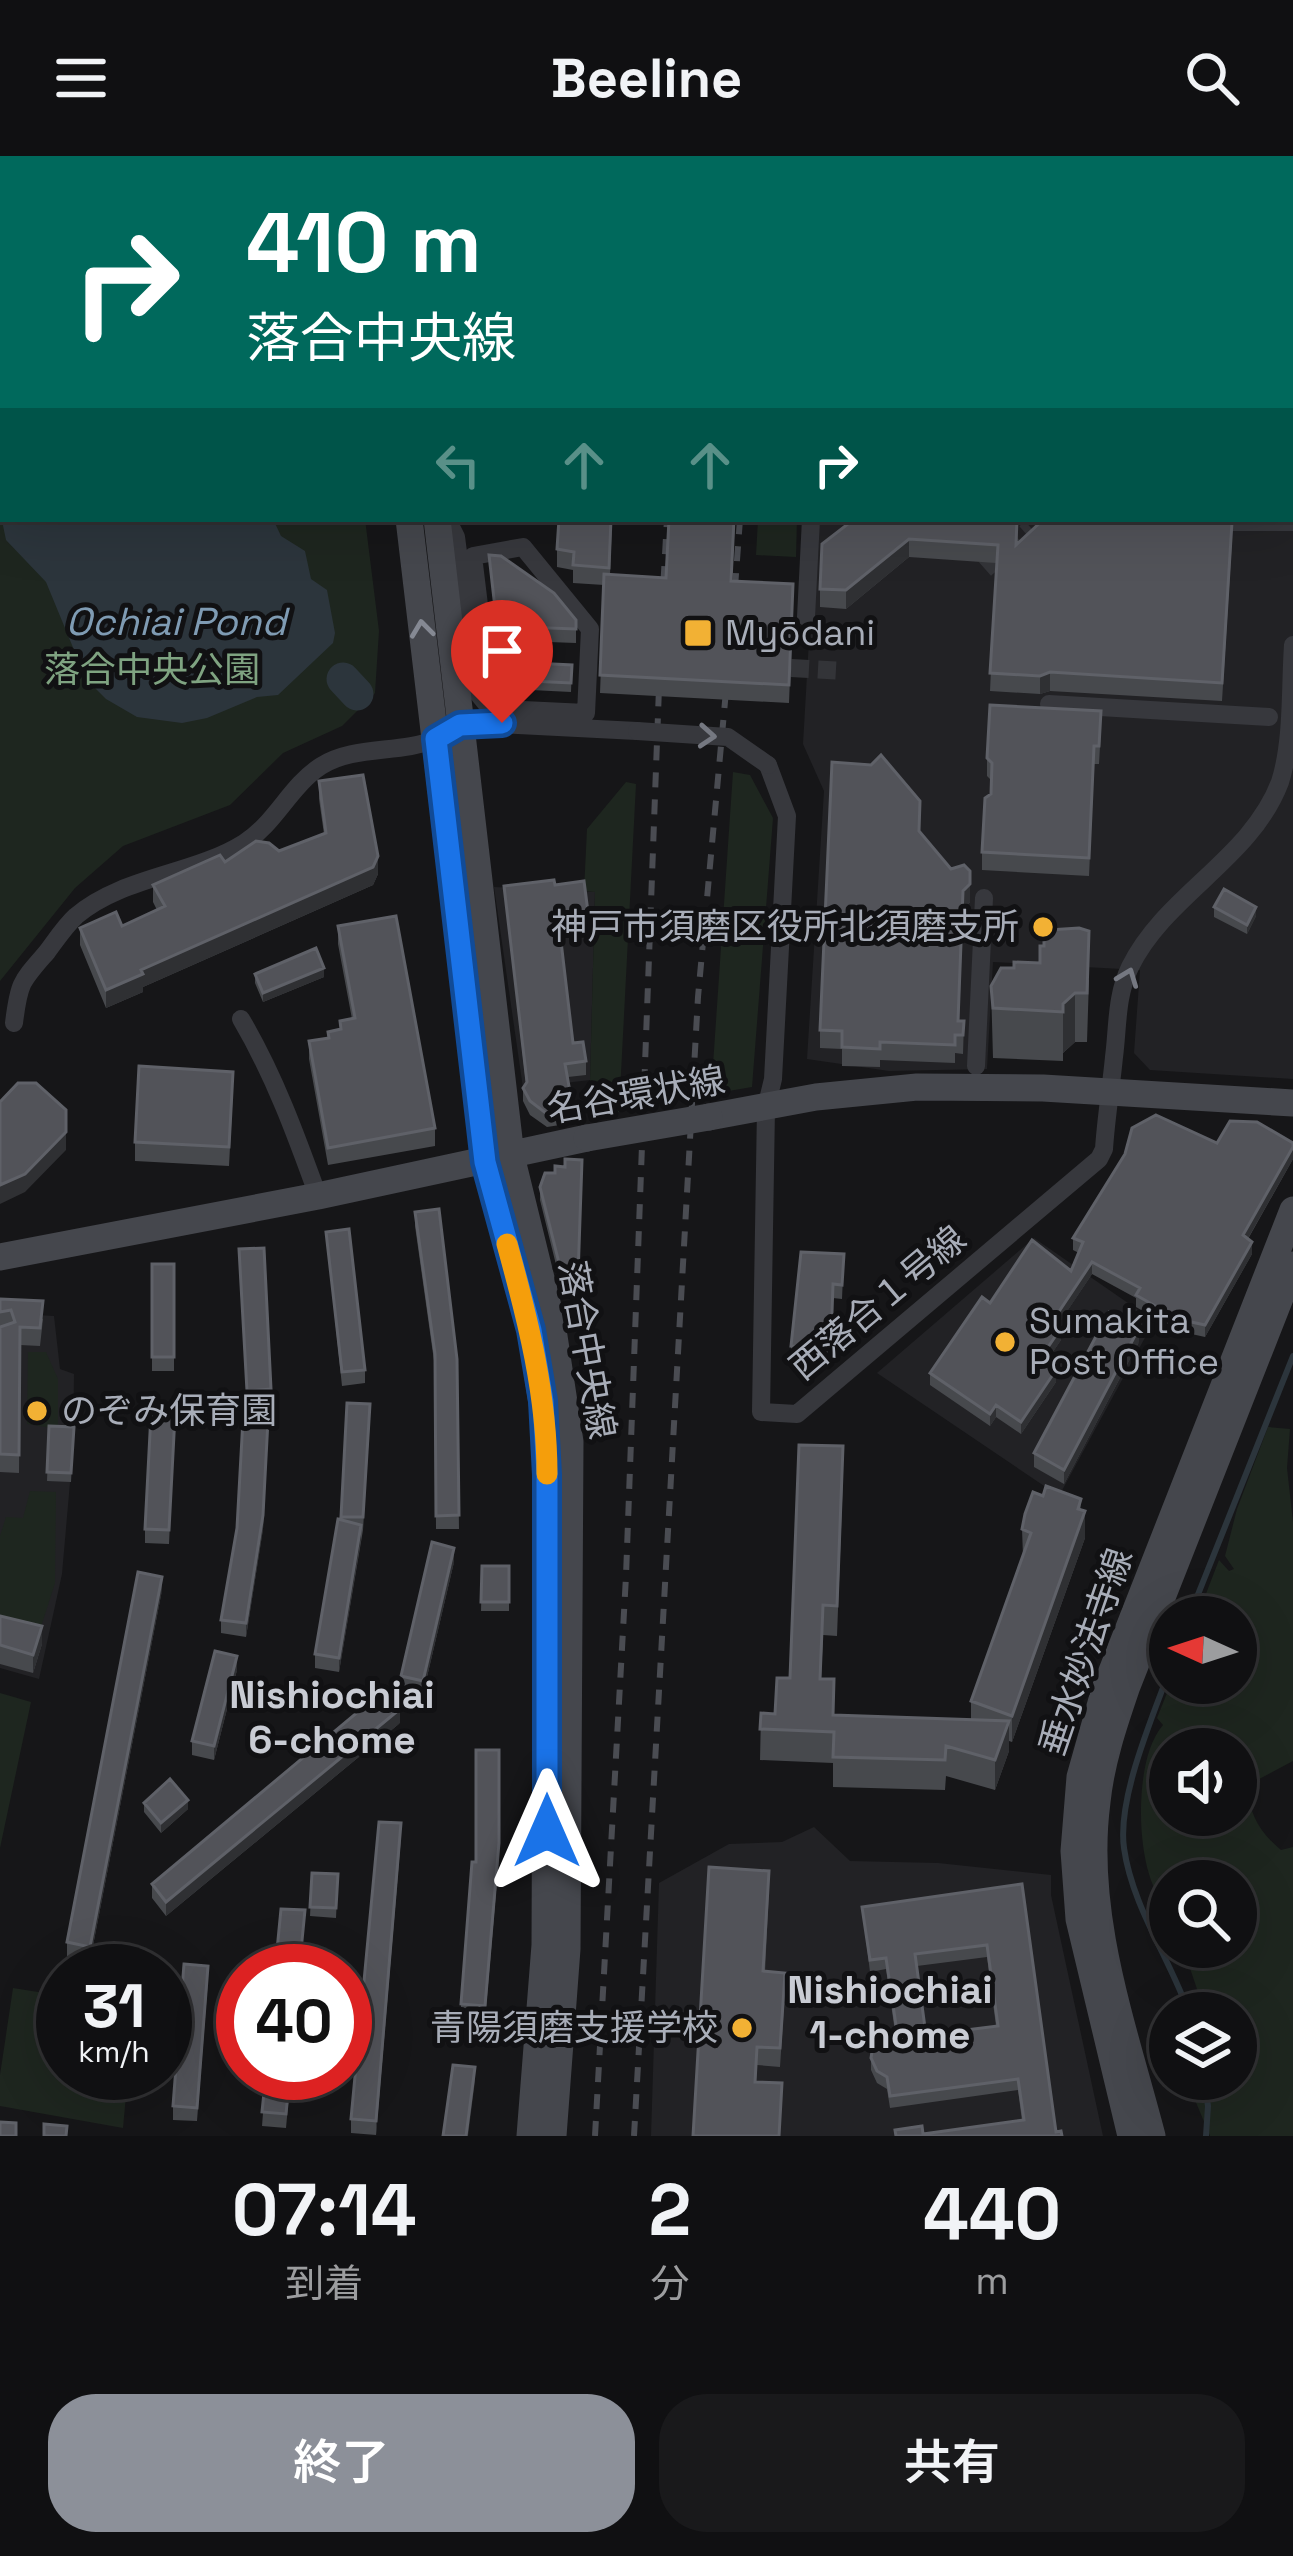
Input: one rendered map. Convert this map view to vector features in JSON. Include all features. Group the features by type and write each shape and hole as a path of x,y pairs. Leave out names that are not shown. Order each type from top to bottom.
{"street":[{"name":"落合中央線","path":"410,522 448,732 498,1159 547,1437 545,1945 530,2136"},
{"name":"落合中央線","path":"437,522 448,732"},
{"path":"448,522 456,537 476,691 502,723"},
{"path":"806,617 812,522"},
{"path":"1271,533 1293,534"},
{"path":"524,547 590,629 595,657 586,713 503,709 489,687 473,556 524,547"},
{"path":"1109,1092 1118,1008 1136,956 1174,909 1249,833 1280,784 1293,645"},
{"path":"1049,704 1269,717"},
{"path":"14,1023 18,985 77,916 123,890 239,846 261,830 322,765 502,723 728,737 768,765 787,815 773,1079 759,1109"},
{"path":"976,1066 984,898"},
{"path":"241,1018 263,1056 318,1196"},
{"name":"名谷環状線","path":"0,1257 587,1138 898,1088 1109,1092 1285,1102"},
{"name":"西落合１号線","path":"759,1109 761,1412 790,1416 1100,1159 1109,1092"},
{"name":"落合中央線","path":"498,1159 552,1323 569,1442 567,1949 553,2136"},
{"name":"垂水妙法寺線","path":"1131,2136 1079,1919 1074,1851 1080,1777 1105,1689 1293,1210"},
{"name":"垂水妙法寺線","path":"1152,2136 1100,1925 1094,1863 1099,1786 1127,1686 1293,1265"}],"shaded area":[{"path":"816,522 1293,522 1293,1079 1150,1070 1134,1053 1140,970 993,962 987,1069 889,1071 807,1059 824,791 803,744"},
{"path":"494,887 595,892 590,1080 523,1088"},
{"path":"1034,1238 1154,1321 1059,1496 877,1373"},
{"path":"0,1313 54,1316 60,1369 74,1374 62,1574 39,1679 0,1668"},
{"path":"814,1827 850,1861 938,1863 1051,1875 1051,1895 1103,2136 651,2136 659,1883 729,1844 782,1842"}],"green space":[{"name":"落合中央公園","path":"0,522 365,522 379,631 375,693 342,726 283,753 230,805 123,846 75,888 0,981"},
{"path":"758,522 797,522 796,557 756,555"},
{"path":"733,772 750,775 773,818 752,1087 711,1094"},
{"path":"626,782 636,784 619,1112 589,1119 595,892 584,891 587,829"},
{"path":"28,1352 46,1352 58,1379 58,1429 27,1424"},
{"path":"1268,1427 1290,1429 1293,1761 1257,1780 1257,1728 1161,1728 1157,1718 1163,1704 1257,1704 1257,1596 1205,1596 1219,1560 1229,1571 1234,1569 1225,1556"},
{"path":"30,1491 56,1492 55,1583 40,1630 0,1619 0,1536 6,1517 23,1518"},
{"path":"0,1693 31,1702 0,1848"},
{"path":"1148,1756 1149,1836 1257,1836 1257,1822 1281,1850 1293,1847 1293,2136 1210,2136 1195,2100 1257,2100 1257,1992 1198,1992 1190,1968 1257,1968 1257,1860 1149,1860 1149,1873 1141,1797"},
{"path":"13,1988 36,1992 36,2100 126,2100 123,2128 0,2106"}],"water":[{"name":"Ochiai Pond","path":"2,522 274,522 281,536 305,551 311,579 327,590 333,643 278,695 257,697 182,723 137,717 106,699 86,679 46,582 6,540"}],"building":[{"path":"559,522 611,522 609,568 573,565 574,552 557,549"},
{"path":"669,522 734,522 731,581 793,584 789,685 600,675 604,574 666,578"},
{"path":"1017,522 1016,545 1041,522 1232,522 1222,683 990,673 998,545 909,539 846,590 820,589 822,544 848,524"},
{"path":"489,555 501,556 554,593 576,620 576,629 497,626"},
{"path":"532,663 572,665 571,683 531,681"},
{"path":"990,705 1101,711 1099,746 1094,746 1089,858 982,852 985,798 991,794"},
{"path":"881,755 920,801 919,831 951,869 964,865 970,871 970,884 963,891 958,1021 964,1021 963,1035 955,1035 955,1045 880,1042 880,1049 842,1047 842,1031 820,1030 832,762 871,765"},
{"path":"363,775 378,856 373,867 106,990 80,928 116,912 122,926 165,906 153,885 220,855 225,862 256,841 279,851 326,833 319,781"},
{"path":"554,880 555,885 584,881 588,912 558,916 573,1043 583,1042 586,1061 565,1064 570,1092 558,1094 560,1112 547,1114 530,1101 523,1088 527,1082 504,886"},
{"path":"1224,889 1256,907 1247,925 1214,907"},
{"path":"396,916 435,1128 328,1148 309,1041 329,1038 328,1032 341,1029 340,1021 355,1018 338,926"},
{"path":"1079,928 1089,931 1087,993 1075,993 1063,1004 1063,1012 993,1008 991,986 1001,968 1014,968 1014,962 1040,963 1044,934"},
{"path":"316,948 324,968 263,993 255,974"},
{"path":"139,1066 233,1072 229,1147 135,1142"},
{"path":"18,1083 36,1083 66,1110 66,1132 25,1174 0,1185 0,1102"},
{"path":"1156,1115 1217,1143 1230,1121 1257,1122 1293,1143 1243,1235 1252,1242 1205,1325 1178,1319 1136,1295 1140,1288 1092,1262 1052,1322 1061,1328 1040,1359 1056,1370 1021,1422 996,1405 990,1414 930,1373 982,1297 990,1303 1032,1240 1071,1271 1083,1242 1073,1238 1125,1154 1132,1128"},
{"path":"565,1159 582,1160 578,1277 562,1275 540,1187 545,1173 555,1173 555,1166 565,1167"},
{"path":"439,1209 457,1359 459,1515 436,1516 435,1354 415,1212"},
{"path":"349,1229 365,1370 342,1372 326,1232"},
{"path":"264,1248 271,1389 247,1391 239,1249"},
{"path":"801,1252 844,1254 842,1285 833,1284 831,1340 825,1339 824,1357 807,1356 807,1347 791,1346"},
{"path":"152,1264 174,1264 174,1357 152,1357"},
{"path":"0,1299 43,1301 40,1328 20,1327 19,1455 0,1454 0,1327 15,1322 11,1310 0,1312"},
{"path":"1109,1312 1139,1328 1064,1470 1034,1453"},
{"path":"347,1403 370,1404 363,1517 341,1517"},
{"path":"151,1414 175,1415 169,1530 145,1529"},
{"path":"243,1419 268,1420 263,1515 246,1623 221,1620 237,1528"},
{"path":"49,1426 74,1427 71,1473 47,1472"},
{"path":"799,1445 843,1446 837,1606 823,1605 820,1679 834,1679 833,1715 1009,1721 995,1760 946,1746 945,1760 833,1757 834,1732 760,1729 761,1713 775,1714 777,1678 790,1678"},
{"path":"1046,1486 1081,1499 1078,1509 1085,1511 1012,1716 971,1701 1031,1533 1022,1529 1025,1514 1033,1492 1043,1496"},
{"path":"338,1519 361,1525 339,1658 315,1654"},
{"path":"432,1542 454,1548 423,1681 401,1676"},
{"path":"482,1566 509,1566 509,1602 481,1602"},
{"path":"138,1572 162,1577 91,1944 67,1942"},
{"path":"0,1616 42,1626 33,1655 0,1645"},
{"path":"215,1651 237,1656 214,1746 192,1741"},
{"path":"384,1690 400,1709 166,1902 152,1884"},
{"path":"476,1750 499,1750 499,1843 485,2006 461,2004 472,1862 476,1862"},
{"path":"170,1779 188,1800 161,1823 144,1803"},
{"path":"379,1822 401,1823 376,2121 351,2119 353,2100 372,2100 372,1944 367,1944"},
{"name":"青陽須磨支援学校","path":"709,1867 769,1871 763,1971 785,1973 780,2048 757,2047 755,2082 782,2083 779,2136 693,2136"},
{"path":"312,1873 338,1874 336,1908 310,1907"},
{"path":"1022,1884 1056,2132 1061,2131 1062,2136 896,2136 895,2130 922,2126 923,2134 1024,2120 1018,2079 890,2096 887,2077 877,2071 871,2058 880,2035 897,2032 886,1958 870,1960 862,1907","holes":["987,1945 998,2026 926,2035 915,1954"]},
{"path":"281,1909 305,1910 302,1944 278,1944"},
{"path":"192,1965 208,1966 197,2108 173,2106 173,2100 192,2100"},
{"path":"453,2065 475,2067 466,2136 443,2136"},
{"path":"263,2100 287,2100 286,2114 262,2112"},
{"path":"0,2122 16,2123 16,2136 0,2136"},
{"path":"44,2124 67,2126 66,2136 44,2136"}],"waterway":[{"path":"343,679 357,694"},
{"path":"1197,1596 1293,1356"},
{"path":"1157,1704 1131,1782 1124,1848 1135,1891 1181,1992"},
{"path":"1206,2136 1207,2100"}],"tunnel":[{"path":"985,569 1031,528"},
{"path":"791,668 843,671"}],"railway":[{"path":"662,608 667,522"},
{"path":"733,615 740,522"},
{"path":"595,2136 626,1576 660,661"},
{"path":"634,2136 698,997 728,669"}],"slow traffic":[{"path":"507,1244 531,1330 547,1437 547,1474"}],"place":[{"name":"Myōdani","path":"698,633"},
{"name":"神戸市須磨区役所北須磨支所","path":"1043,927"},
{"name":"Sumakita Post Office","path":"1005,1342"},
{"name":"のぞみ保育園","path":"37,1411"},
{"name":"青陽須磨支援学校","path":"742,2028"}],"district":[{"name":"Nishiochiai 6-chome","path":"332,1716"},
{"name":"Nishiochiai 1-chome","path":"890,2012"}],"route":[{"path":"502,723 460,725 436,739 485,1162 531,1330 547,1437 547,1831"}]}
